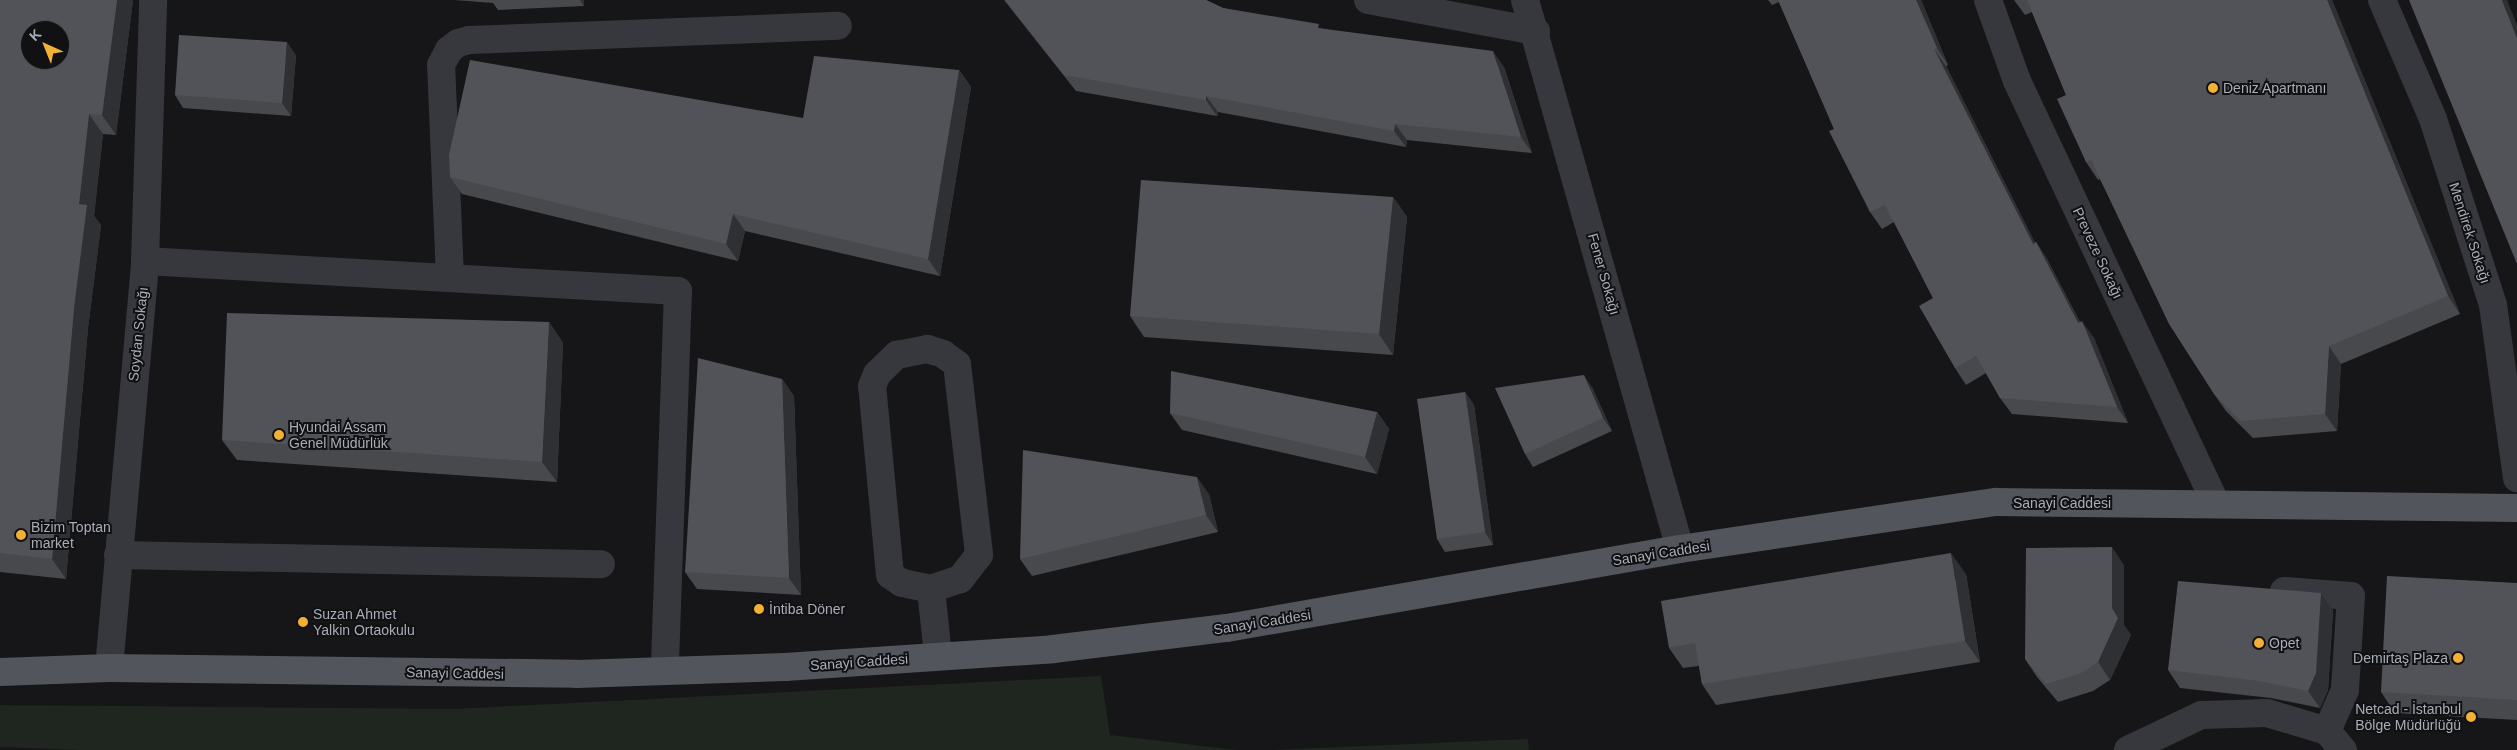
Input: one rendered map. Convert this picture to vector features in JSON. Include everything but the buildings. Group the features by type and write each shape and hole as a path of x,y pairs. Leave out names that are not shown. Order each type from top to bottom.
{"main road":[{"name":"Sanayi Caddesi","path":"0,672 109,668 577,674 664,669 785,666 1053,649 1227,628 1680,550 1996,502 2517,508"}],"street":[{"name":"Soydan Sokağı","path":"109,668 145,262 154,0"},
{"path":"1368,0 1536,31"},
{"name":"Fener Sokağı","path":"1525,0 1536,31 1680,550"},
{"name":"Preveze Sokağı","path":"1988,0 2017,81 2216,504"},
{"name":"Mendirek Sokağı","path":"2382,0 2433,118 2493,304 2517,478"},
{"path":"450,278 441,66 449,50 458,43 469,40 838,26"},
{"path":"145,262 678,291 664,669"},
{"path":"927,349 943,354 957,364 979,555 960,579 931,589 916,588 890,574 872,386 886,363 909,350 927,349"},
{"path":"118,555 601,564"},
{"path":"2128,750 2201,714 2267,713 2335,740 2345,690 2351,596 2256,588"},
{"path":"931,589 938,656"}],"shaded area":[{"path":"1101,676 1110,735 1237,750 80,750 0,747 0,705 453,709"},
{"path":"1528,739 1529,750 1272,750"}],"place":[{"name":"Deniz Apartmanı","path":"2213,88"},
{"name":"Hyundai Assam Genel Müdürlük","path":"279,435"},
{"name":"Bizim Toptan market","path":"21,535"},
{"name":"İntiba Döner","path":"759,609"},
{"name":"Suzan Ahmet Yalkin Ortaokulu","path":"303,622"},
{"name":"Opet","path":"2259,643"},
{"name":"Demirtaş Plaza","path":"2458,658"},
{"name":"Netcad - İstanbul Bölge Müdürlüğü","path":"2471,717"}]}
